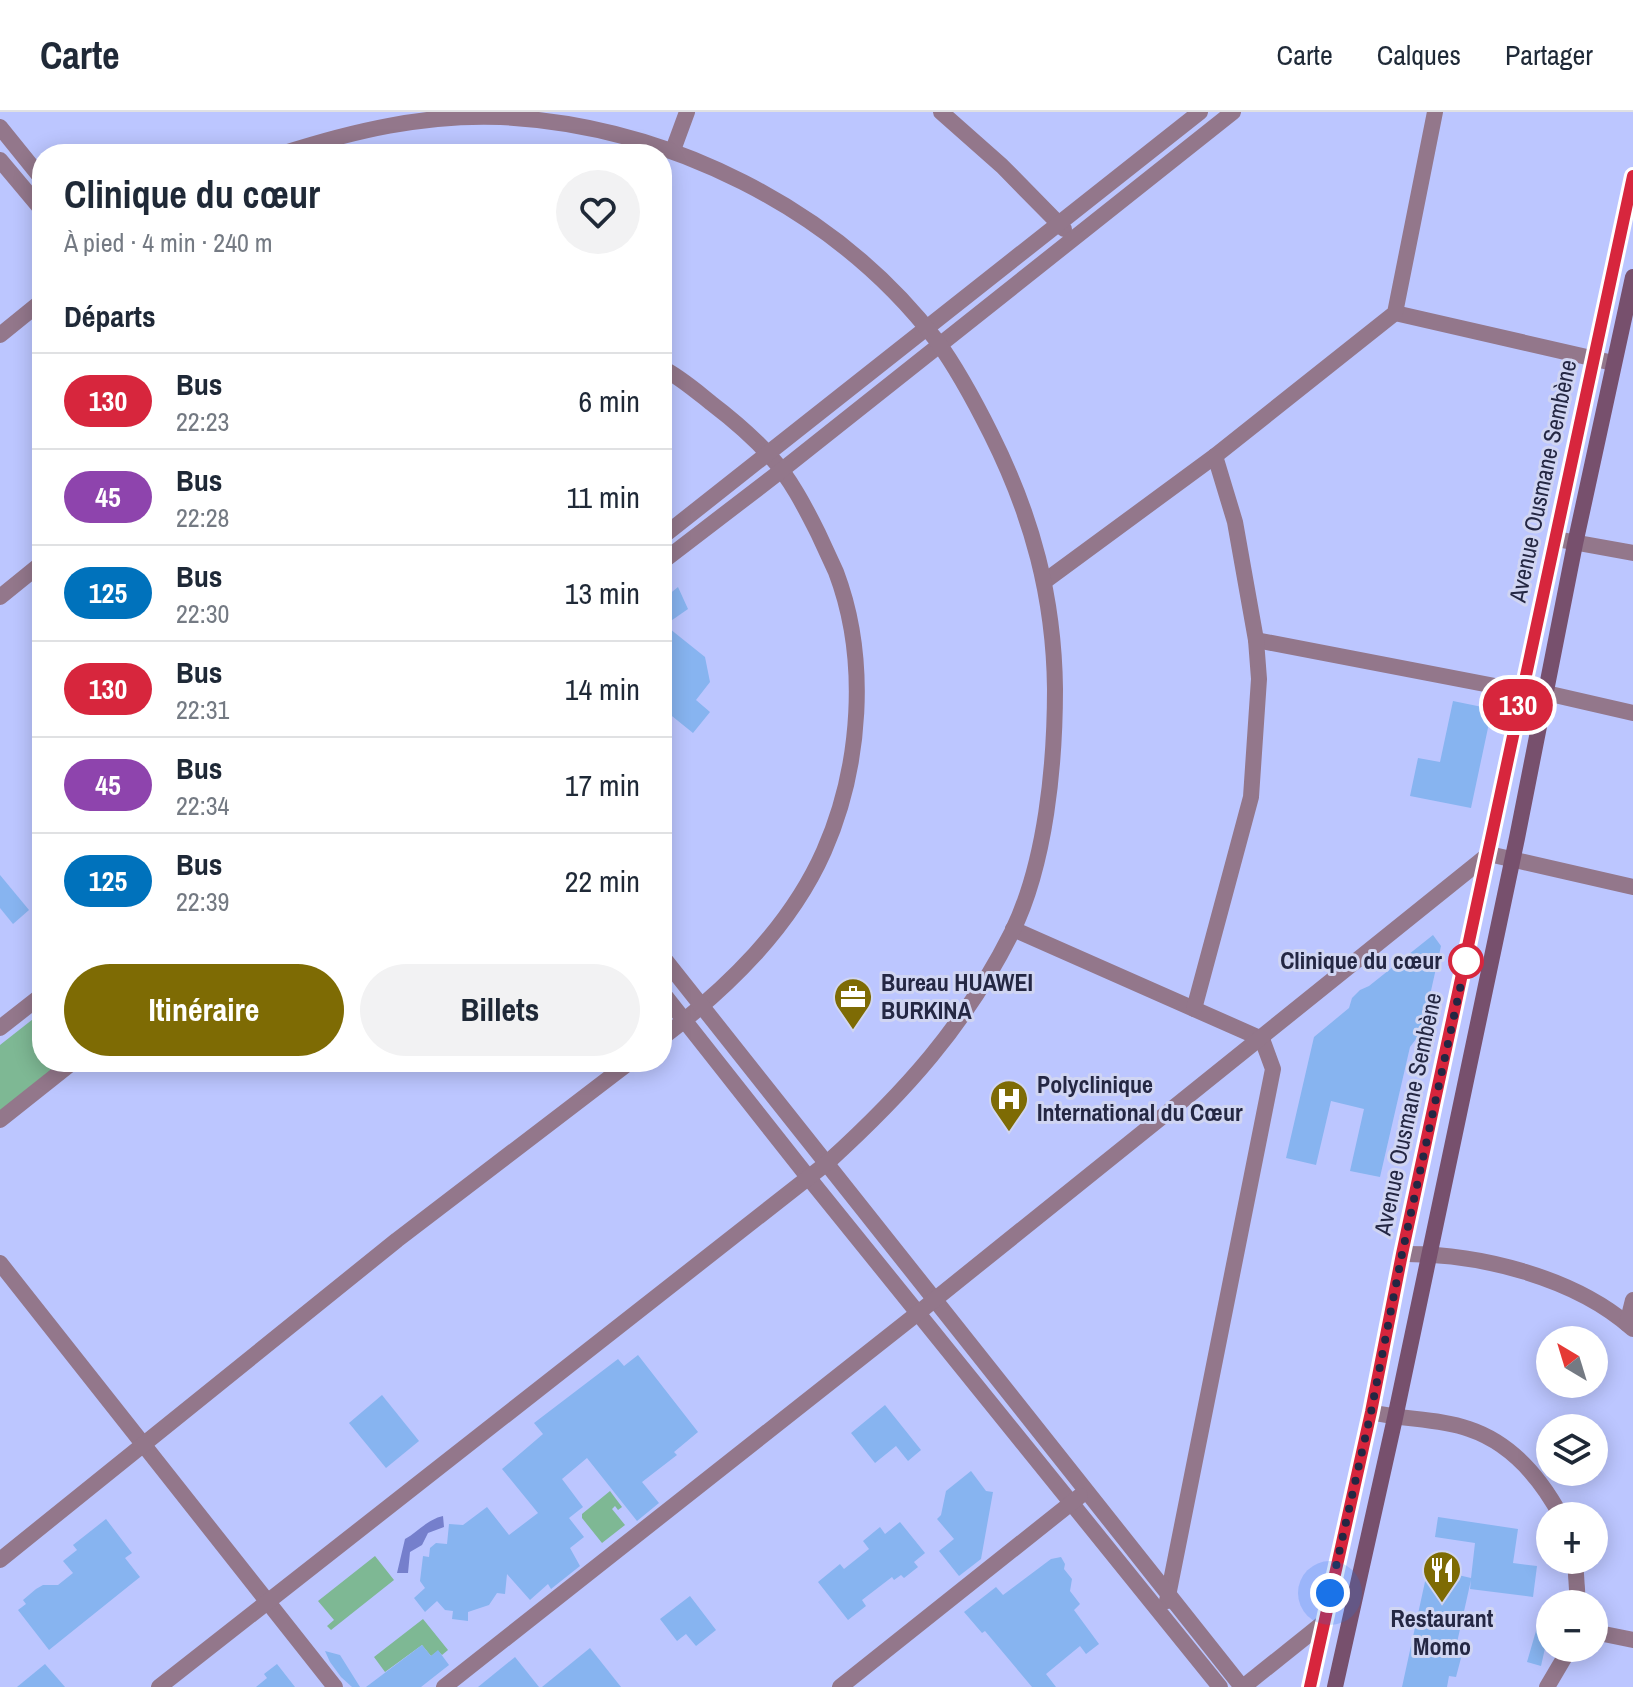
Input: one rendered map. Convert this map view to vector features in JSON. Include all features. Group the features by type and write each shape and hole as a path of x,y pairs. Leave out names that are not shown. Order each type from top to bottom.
{"main road":[{"name":"Avenue Ousmane Sembène","path":"1310,1687 1633,176"},
{"name":"Avenue Ousmane Sembène","path":"1335,1687 1395,1418 1633,277"}],"street":[{"path":"159,1687 827,1163 906,1088 942,1046 1013,929 1033,869 1049,791 1055,734 1055,658 1045,581 1026,514 1006,464 968,389 927,329 886,283 832,238 762,192 673,150 687,112"},
{"path":"941,112 1002,166 1073,239"},
{"path":"672,529 1200,112"},
{"path":"672,554 1233,112"},
{"path":"1045,581 1215,456 1395,313 1435,112"},
{"path":"311,144 377,119 498,117 602,132 649,144"},
{"path":"0,127 32,167"},
{"path":"0,160 32,198"},
{"path":"0,335 32,309"},
{"path":"1395,313 1613,363"},
{"path":"672,375 724,413 769,454 809,515 836,574 849,623 856,689 851,762 841,805 823,853 791,909 746,965 703,1007 672,1030"},
{"path":"1194,1009 1251,797 1259,679 1256,640 1235,522 1215,456"},
{"path":"1556,539 1633,553"},
{"path":"0,597 32,571"},
{"path":"1256,640 1521,691 1546,693 1633,713"},
{"path":"444,1687 1262,1039 1489,854 1633,887"},
{"path":"1013,929 1262,1039 1273,1069 1164,1616"},
{"path":"672,968 1243,1687 1323,1623"},
{"path":"0,1028 32,1003"},
{"path":"672,1004 1220,1687"},
{"path":"0,1120 60,1072"},
{"path":"0,1560 397,1240 617,1072"},
{"path":"1402,1254 1428,1254 1502,1264 1572,1290 1630,1327 1633,1300"},
{"path":"0,1263 335,1687"},
{"path":"1371,1412 1470,1429 1499,1444 1525,1465 1553,1502"},
{"path":"840,1687 1087,1491"},
{"path":"1608,1635 1633,1640"},
{"path":"1547,1687 1562,1662"}],"green space":[{"path":"32,1020 32,1072 54,1072 0,1115 0,1045"},
{"path":"610,1491 622,1507 612,1509 625,1525 602,1543 582,1514"},
{"path":"375,1556 394,1580 331,1630 327,1626 334,1620 318,1601"},
{"path":"423,1619 448,1650 442,1655 438,1651 431,1656 422,1645 385,1672 374,1657"}],"water":[{"path":"443,1516 444,1527 428,1533 422,1545 410,1552 408,1573 397,1573 405,1539"}],"building":[{"path":"678,587 688,609 672,620 672,592"},
{"path":"672,631 705,657 710,682 696,700 710,712 693,733 672,716"},
{"path":"1453,701 1492,709 1471,808 1410,796 1418,758 1440,762"},
{"path":"0,875 29,910 13,924 0,908"},
{"path":"1433,935 1441,946 1422,1031 1410,1047 1380,1177 1350,1171 1364,1109 1331,1101 1316,1165 1286,1158 1314,1037 1349,1008 1352,998 1360,990"},
{"path":"638,1355 698,1432 674,1452 677,1455 642,1482 659,1503 637,1521 587,1458 562,1479 583,1507 569,1518 584,1537 570,1548 580,1566 551,1589 548,1584 530,1600 507,1574 505,1594 497,1593 489,1605 468,1612 468,1621 452,1619 453,1611 445,1610 437,1601 425,1612 414,1598 425,1588 420,1581 423,1556 429,1557 430,1548 436,1543 447,1544 449,1524 463,1525 487,1507 509,1535 538,1513 502,1469 543,1434 534,1423 618,1359 624,1366"},
{"path":"382,1395 419,1441 386,1468 349,1423"},
{"path":"885,1405 921,1450 908,1461 896,1446 875,1463 851,1433"},
{"path":"971,1471 986,1491 993,1492 981,1559 959,1576 939,1551 954,1539 937,1519 941,1515 946,1491"},
{"path":"1438,1517 1518,1529 1513,1563 1536,1566 1533,1597 1470,1589 1471,1580 1454,1656 1461,1658 1456,1677 1449,1676 1447,1687 1402,1687 1428,1568 1471,1578 1475,1543 1435,1537"},
{"path":"106,1519 132,1553 125,1558 140,1577 49,1650 18,1610 26,1604 23,1600 36,1589 43,1585 58,1585 73,1573 63,1561 77,1550 73,1545"},
{"path":"900,1522 925,1553 914,1562 918,1567 904,1578 901,1575 894,1580 892,1577 862,1600 866,1606 848,1620 818,1582 840,1564 844,1569 869,1549 863,1541 880,1527 885,1534"},
{"path":"1061,1557 1064,1569 1072,1579 1070,1591 1080,1604 1074,1610 1099,1644 1086,1654 1080,1646 1046,1674 1056,1687 1032,1687 985,1631 982,1633 964,1612 996,1587 1003,1595 1051,1559"},
{"path":"690,1596 716,1630 696,1646 686,1634 677,1641 660,1619"},
{"path":"1536,1631 1536,1662 1542,1662 1541,1666 1527,1662"},
{"path":"422,1645 431,1656 438,1650 449,1665 421,1687 366,1687"},
{"path":"590,1648 621,1687 542,1687"},
{"path":"325,1651 340,1655 360,1687 352,1687 341,1677"},
{"path":"515,1657 539,1687 478,1687"},
{"path":"45,1664 65,1687 17,1687"},
{"path":"277,1664 295,1687 256,1687 267,1678 264,1674"}],"bus line":[{"name":"130","path":"1310,1687 1633,176"}],"place":[{"name":"Clinique du cœur","path":"1466,961"},
{"name":"Bureau HUAWEI BURKINA","path":"853,1031"},
{"name":"Polyclinique International du Cœur","path":"1009,1133"},
{"name":"Restaurant Momo","path":"1442,1604"}],"route":[{"path":"1330,1593 1466,961"}]}
